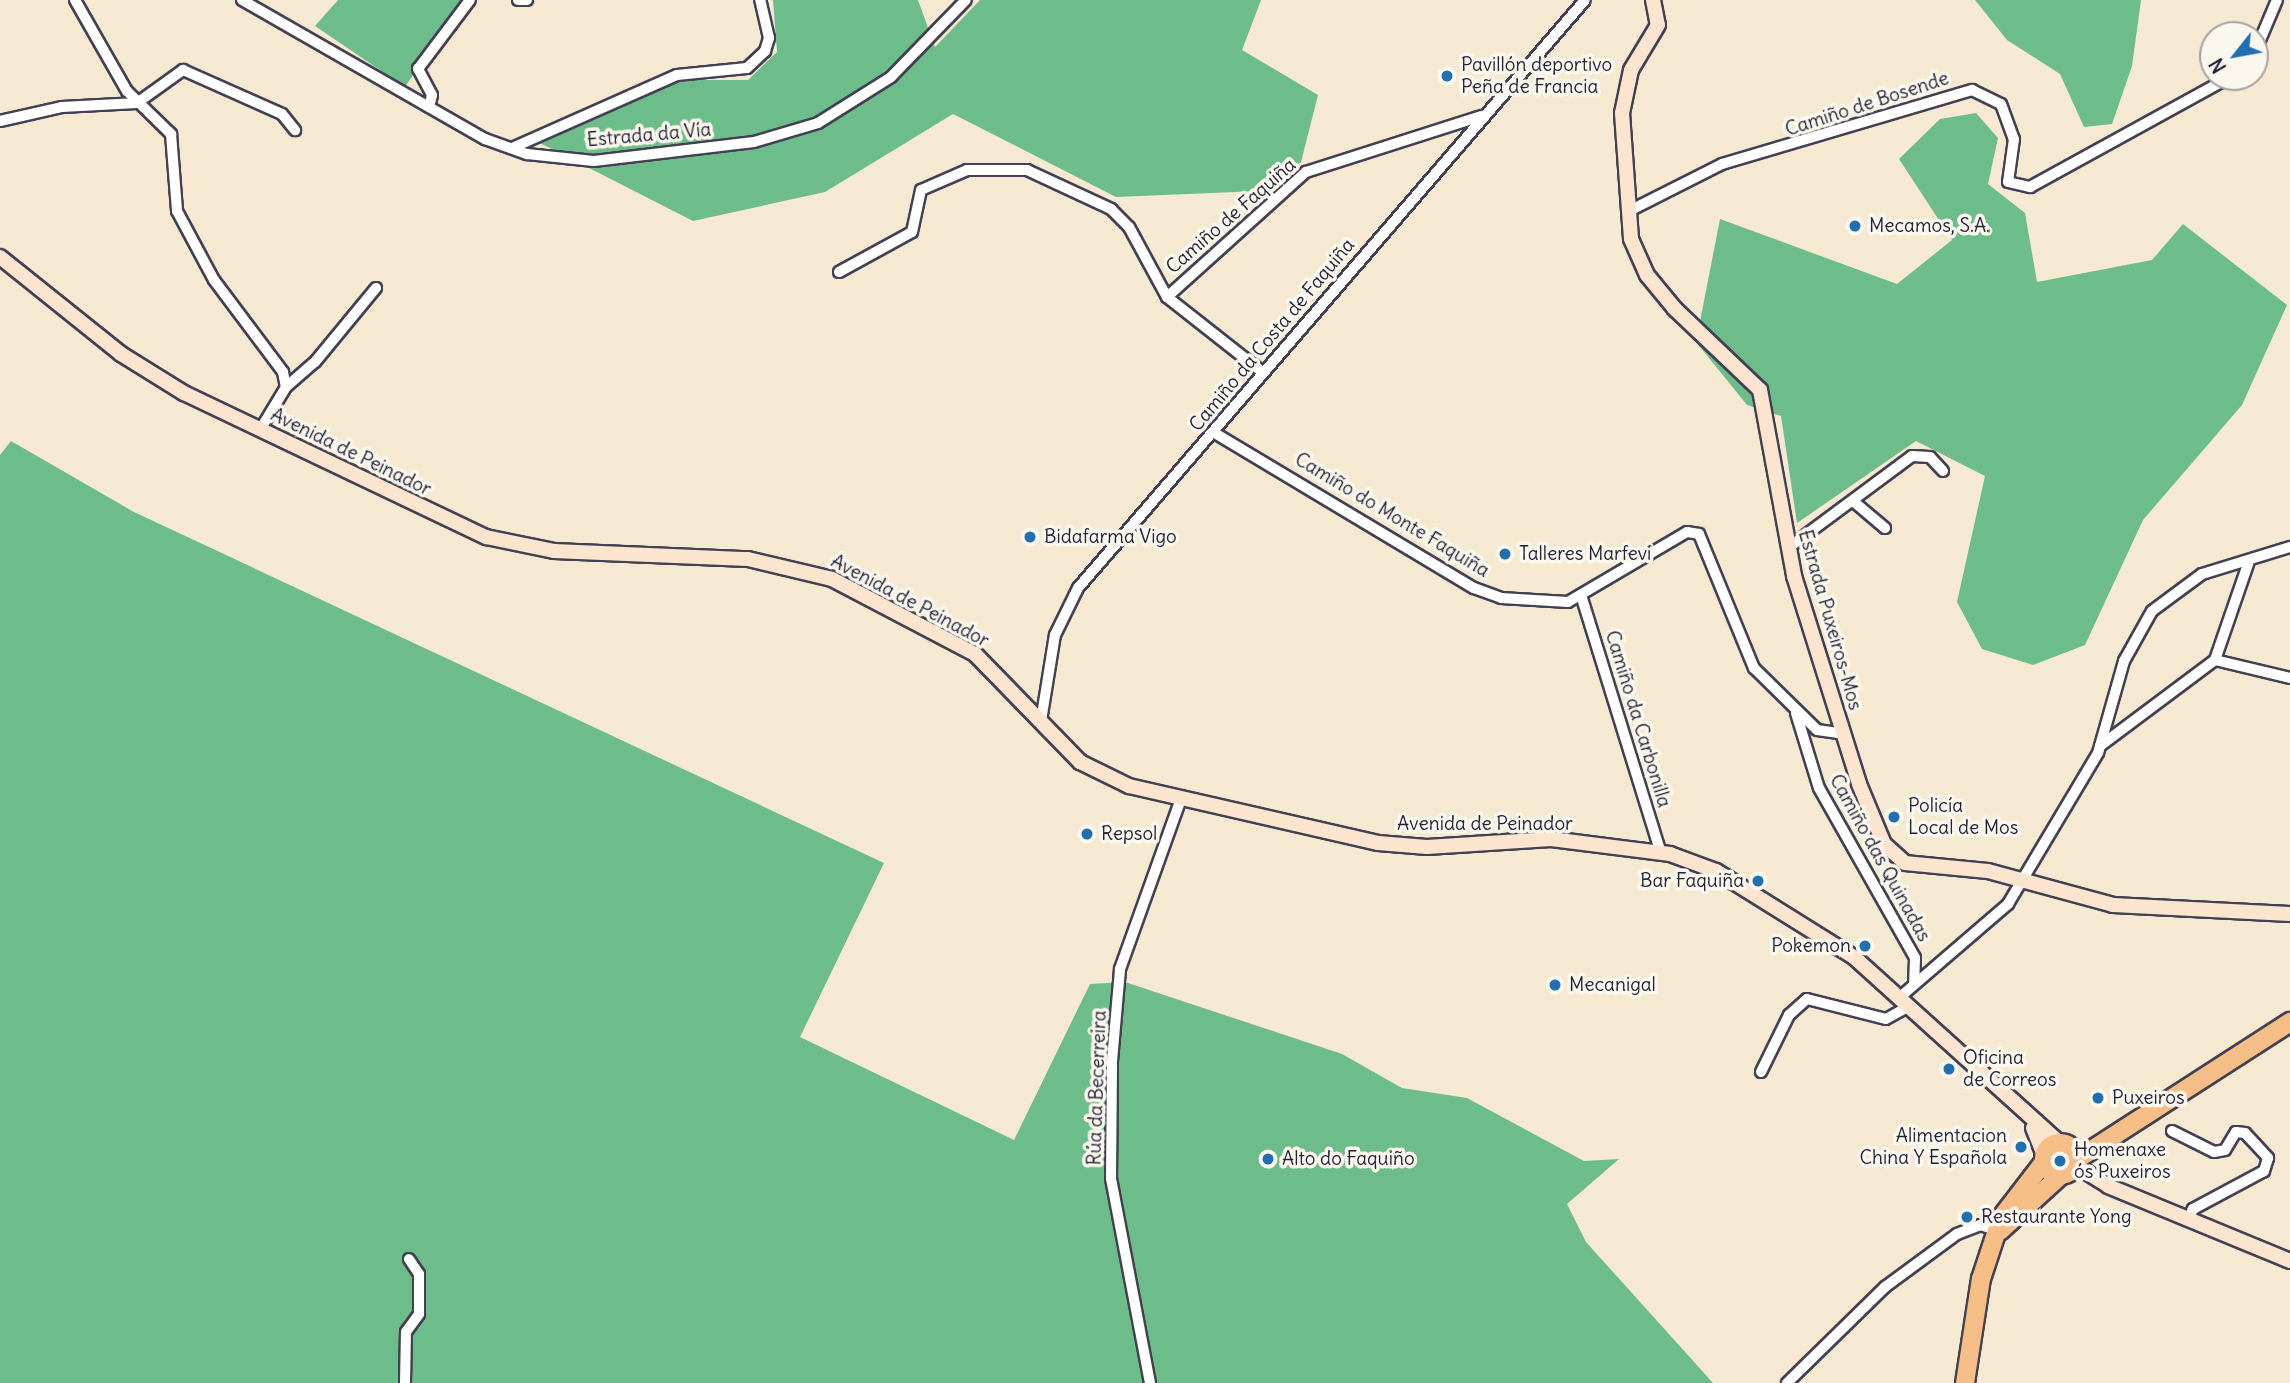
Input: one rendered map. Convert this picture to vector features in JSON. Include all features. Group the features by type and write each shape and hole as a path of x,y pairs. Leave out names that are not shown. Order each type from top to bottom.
{"highway":[{"path":"2000,1231 2068,1158 2113,1136 2290,1022"},
{"path":"2044,1158 2068,1158"},
{"path":"2044,1158 2068,1158"},
{"path":"1965,1383 1981,1279 2000,1231 2005,1207 2044,1158"}],"street":[{"path":"75,0 137,103 171,134 177,211 214,280 282,372 286,387"},
{"name":"Estrada da Vía","path":"242,0 429,107 512,148 594,161 754,142 818,123 891,78 967,0"},
{"path":"429,107 432,95 418,69 470,0"},
{"path":"519,0 527,0"},
{"path":"512,148 677,75 747,68 765,51 769,38 760,0"},
{"name":"Camiño da Costa de Faquiña","path":"1041,722 1055,635 1067,605 1261,371 1585,0"},
{"name":"Estrada Puxeiros-Mos","path":"1653,0 1658,24 1631,70 1622,113 1631,239 1647,275 1760,390 1788,548 1874,824 1894,854 1918,867 2021,880 2143,910 2290,914"},
{"path":"2268,21 2277,0"},
{"path":"0,121 62,107 137,103 183,71 282,114 295,130"},
{"name":"Camiño de Bosende","path":"1629,211 1722,164 1972,90 2001,104 2014,139 2008,182 2030,187 2205,91"},
{"name":"Camiño de Faquiña","path":"1167,297 1306,172 1481,116"},
{"path":"839,272 912,232 921,190 967,170 995,166 1052,176 1111,209 1144,251 1167,297 1261,371"},
{"name":"Avenida de Peinador","path":"0,257 121,354 260,430 486,537 554,551 748,559 832,579 975,654 1080,762 1180,801 1378,843 1427,847 1551,839 1661,853 1716,871 1779,908 1905,1001 2068,1158 2108,1186 2290,1261"},
{"path":"260,430 286,387 316,362 376,288"},
{"name":"Camiño do Monte Faquiña","path":"1213,432 1474,588 1501,598 1568,602 1686,532 1699,534 1754,668 1817,730 1844,734"},
{"path":"1788,548 1912,456 1930,457 1943,471"},
{"path":"1853,501 1885,528"},
{"path":"1761,1072 1789,1015 1807,999 1885,1019 1905,1001 1914,982 1992,920 2021,880 2100,746 2124,661 2152,611 2202,574 2248,564 2290,547"},
{"path":"2100,746 2215,660 2248,564"},
{"name":"Camiño da Carbonilla","path":"1581,595 1661,853"},
{"path":"2215,660 2290,678"},
{"name":"Camiño das Quinadas","path":"1796,712 1819,788 1915,958 1914,982"},
{"name":"Rúa da Becerreira","path":"1150,1383 1111,1180 1112,1061 1121,970 1180,801"},
{"name":"Avenida de Peinador","path":"2029,1120 2044,1158"},
{"path":"2172,1131 2214,1152 2225,1150 2236,1132 2245,1133 2269,1158 2264,1171 2193,1209 2189,1218"},
{"path":"1787,1383 1885,1287 1957,1234 1980,1225 2000,1231"},
{"path":"405,1383 406,1332 419,1314 419,1274 410,1259"}],"green space":[{"path":"338,0 462,0 405,87 315,26"},
{"path":"773,0 918,0 935,47 980,0 1261,0 1242,50 1318,95 1301,162 1259,191 1116,197 953,114 825,192 693,221 538,142 675,80 748,80 777,52"},
{"path":"1975,0 2141,0 2132,66 2112,124 2084,127 2060,74 2007,40"},
{"path":"1976,113 1998,138 1988,184 2025,213 2037,282 2152,260 2183,224 2287,305 2242,405 2143,520 2085,645 2033,665 1982,649 1957,602 1985,476 1916,441 1797,523 1781,416 1747,405 1696,342 1720,219 1897,284 1952,240 1899,159 1940,119"},
{"path":"11,441 134,512 884,863 800,1037 1014,1140 1090,984 1125,982 1342,1054 1402,1088 1467,1098 1584,1161 1619,1159 1567,1204 1586,1242 1713,1383 0,1383 0,455"}],"place":[{"name":"Pavillón deportivo Peña de Francia","path":"1447,76"},
{"name":"Mecamos, S.A.","path":"1855,226"},
{"name":"Bidafarma Vigo","path":"1030,537"},
{"name":"Talleres Marfevi","path":"1505,554"},
{"name":"Policía Local de Mos","path":"1894,817"},
{"name":"Repsol","path":"1087,834"},
{"name":"Bar Faquiña","path":"1758,881"},
{"name":"Pokemon","path":"1865,946"},
{"name":"Mecanigal","path":"1555,985"},
{"name":"Oficina de Correos","path":"1949,1069"},
{"name":"Puxeiros","path":"2098,1098"},
{"name":"Alimentacion China Y Española","path":"2021,1147"},
{"name":"Alto do Faquiño","path":"1268,1159"},
{"name":"Homenaxe ós Puxeiros","path":"2060,1161"},
{"name":"Restaurante Yong","path":"1967,1217"}]}
